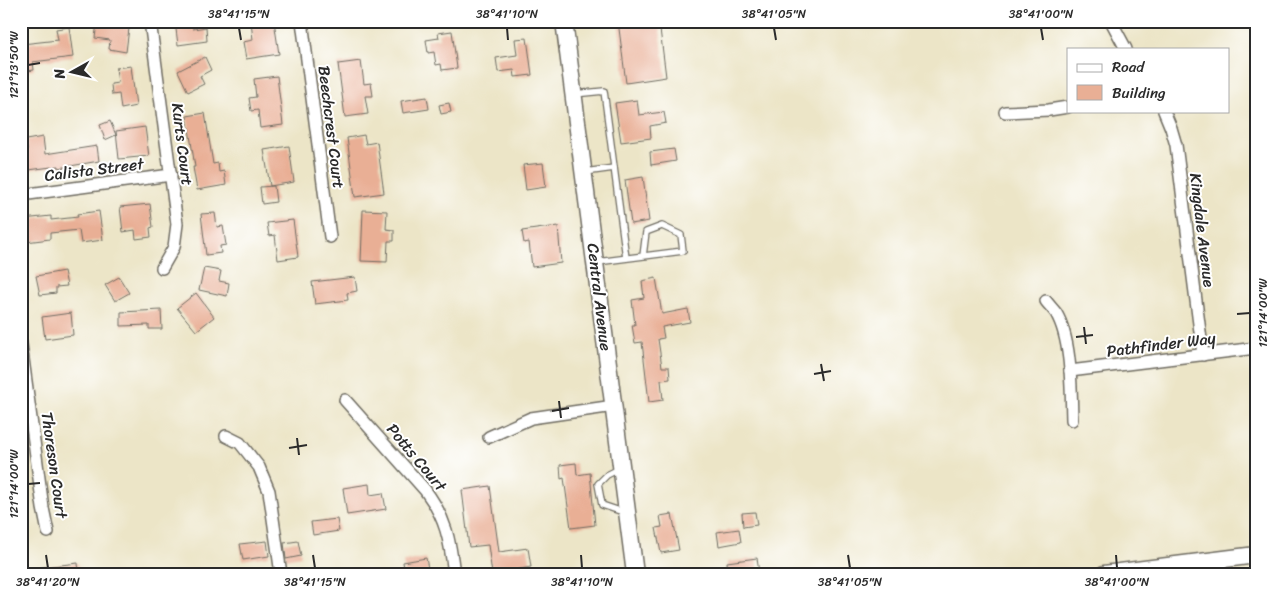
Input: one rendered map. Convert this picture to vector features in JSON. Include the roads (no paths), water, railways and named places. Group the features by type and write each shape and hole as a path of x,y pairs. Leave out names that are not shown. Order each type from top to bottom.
{"street":[{"name":"Kurts Court","path":"150,21 177,232 171,255 162,268"},
{"name":"Beechcrest Court","path":"302,21 330,237"},
{"name":"Central Avenue","path":"564,21 635,574"},
{"path":"1111,21 1125,48"},
{"path":"1005,112 1067,107"},
{"name":"Kingdale Avenue","path":"1164,112 1176,145 1203,355"},
{"name":"Calista Street","path":"21,195 170,175"},
{"path":"1046,301 1056,313 1063,329 1070,371 1072,420"},
{"name":"Thoreson Court","path":"21,344 25,406 48,532"},
{"name":"Pathfinder Way","path":"1070,371 1256,348"},
{"name":"Potts Court","path":"345,400 436,504 450,539 454,574"},
{"path":"488,438 531,418 614,406"},
{"path":"226,436 240,443 259,467 269,491 281,574"},
{"path":"1104,574 1256,555"}],"lane":[{"path":"573,94 604,91 626,258"},
{"path":"583,172 614,168"},
{"path":"595,263 626,258 643,256 682,250 681,235 662,226 646,232 643,256"},
{"path":"622,468 607,475 598,484 602,505 628,513"}]}
